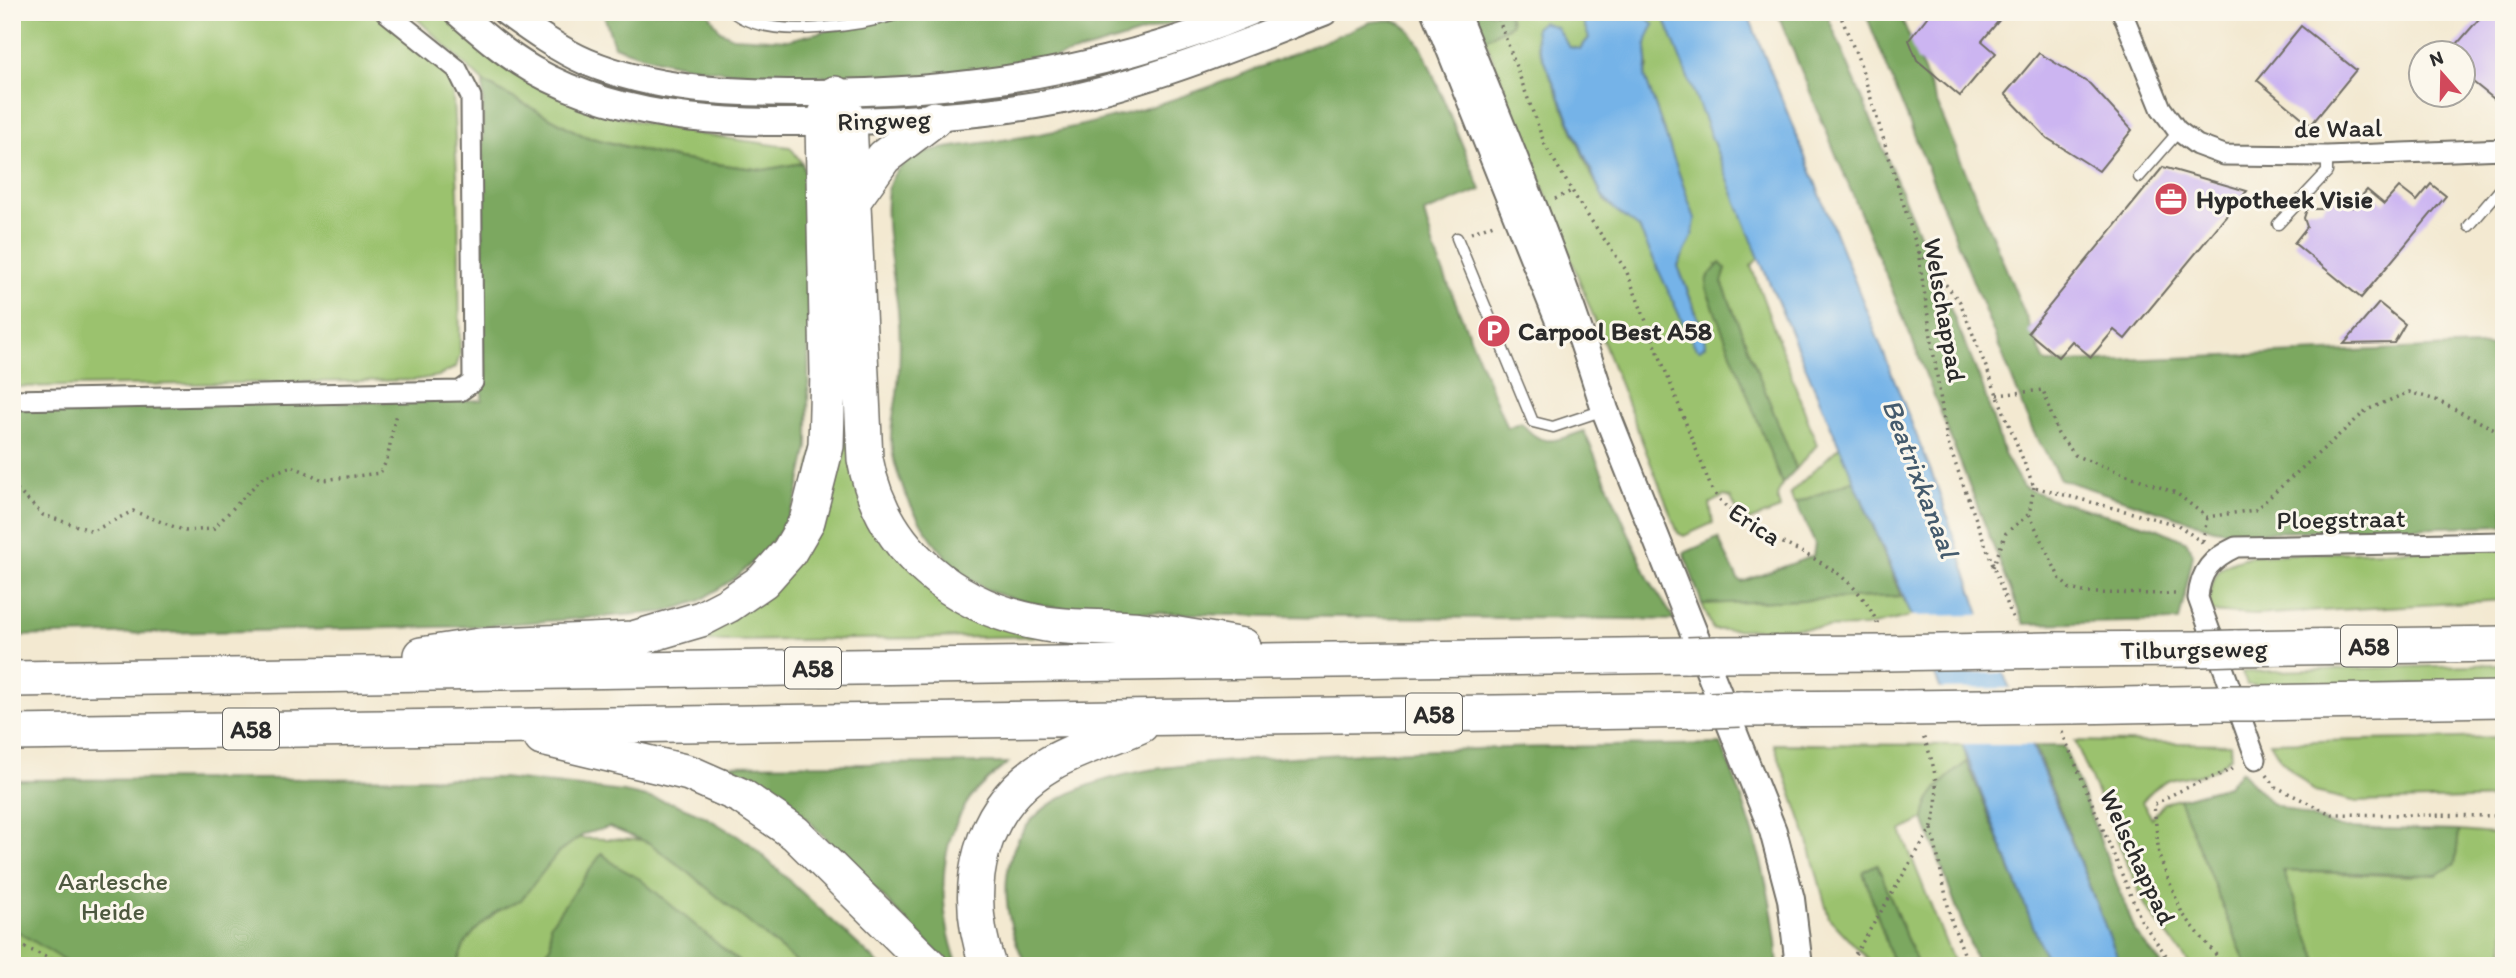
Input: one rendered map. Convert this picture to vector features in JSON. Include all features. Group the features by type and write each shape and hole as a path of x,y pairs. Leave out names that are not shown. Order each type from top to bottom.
{"highway":[{"name":"A58","path":"835,112 852,202 868,478 886,519 920,565 949,588 979,606 1023,619 1049,624 1140,629 1340,661"},
{"name":"A58","path":"286,675 480,646 633,639 701,619 763,581 789,552 807,521 826,446 835,112"},
{"path":"852,202 884,157 934,119"},
{"name":"Tilburgseweg","path":"1877,645 2050,650 2504,644"},
{"name":"A58","path":"12,679 1702,655 1877,645"},
{"name":"Tilburgseweg","path":"1905,713 2073,706 2504,699"},
{"name":"A58","path":"12,733 1725,709 1905,713"},
{"name":"A58","path":"988,966 977,927 974,887 984,845 1006,802 1022,785 1052,763 1157,718"},
{"name":"A58","path":"491,726 688,773 741,796 795,833 930,966"}],"main road":[{"name":"Ringweg","path":"457,12 492,43 534,70 621,104 671,115 726,122 835,112 964,85 1073,67 1153,48 1250,12"},
{"name":"Ringweg","path":"506,12 587,62 668,86 757,93 835,112 934,119 1064,100 1136,80 1324,12"},
{"path":"1435,12 1568,345 1605,410"},
{"path":"1455,12 1536,209 1583,339 1605,410 1773,831 1791,899 1800,966"}],"street":[{"path":"12,400 460,391 473,382 471,97 457,69 386,12"},
{"name":"de Waal","path":"2122,12 2161,108 2179,131 2197,145 2224,155 2327,156 2504,149"},
{"name":"Ploegstraat","path":"2212,561 2236,547 2504,542"},
{"path":"2212,561 2194,591 2256,759"}],"lane":[{"path":"733,12 746,20 770,25 835,28 906,12"},
{"path":"2139,177 2179,131"},
{"path":"2278,224 2327,172 2327,156"},
{"path":"2469,226 2504,185"},
{"path":"1457,238 1533,422 1553,427 1605,410"}],"path":[{"name":"Erica","path":"1496,12 1545,145 1581,206 1626,270 1712,490 1724,507 1747,525 1825,562 1856,587 1877,645"},
{"name":"Welschappad","path":"1839,12 1860,63 1918,251 1947,441 2011,615"},
{"path":"1918,251 1959,302 2034,487 2029,514 2060,579 2070,589 2088,593 2194,591"},
{"path":"1997,395 2043,390 2058,433 2076,456 2176,493 2207,517 2255,510 2367,410 2409,392 2436,400 2492,428 2504,428"},
{"path":"12,485 43,515 93,531 133,511 185,531 213,529 263,477 292,466 323,480 380,473 387,460 400,393"},
{"path":"2034,487 2178,525 2203,541 2212,561"},
{"path":"1992,569 2006,533 2029,514"},
{"path":"2203,541 2207,517"},
{"path":"1848,966 1932,827 1938,803 1938,784 1905,713"},
{"path":"2225,966 2182,913 2159,856 2154,805 2175,792 2193,787 2256,759 2276,787 2331,814 2504,816"},
{"name":"Welschappad","path":"2075,762 2141,922 2174,966"},
{"path":"1932,827 1951,920 1969,966"},
{"path":"12,942 67,966"},
{"path":"2164,952 2167,966"}],"green space":[{"path":"12,12 379,12 447,71 452,81 458,192 460,355 456,367 439,376 415,380 12,387"},
{"path":"410,12 444,12 499,63 532,83 567,99 602,112 676,130 790,147 802,163 764,170 678,159 584,136 483,82"},
{"path":"603,12 708,12 720,31 733,37 788,40 903,12 1202,12 1110,43 1014,66 950,74 879,77 758,74 709,70 661,61 614,46"},
{"path":"1475,12 1508,12 1511,24 1485,39"},
{"path":"1508,12 1580,12 1589,38 1580,49 1569,47 1556,27 1537,44 1590,172 1606,202 1639,227 1689,336 1705,345 1700,322 1678,266 1689,243 1695,219 1645,76 1648,67 1642,12 1662,12 1759,258 1751,266 1817,445 1796,469 1722,282 1726,269 1716,265 1782,484 1777,496 1780,509 1743,523 1731,498 1724,496 1710,504 1713,523 1684,536 1678,533 1485,39 1508,27 1511,21"},
{"path":"1777,12 1826,12 1981,382 2004,454 2023,487 2057,501 2156,528 2187,542 2193,555 2179,621 2024,624 1897,302"},
{"path":"1865,12 1899,12 2047,363 2504,345 2504,525 2238,533 2214,529 2060,479 2033,431"},
{"path":"1388,20 1405,26 1423,50 1481,190 1424,213 1435,252 1507,428 1521,422 1543,440 1584,431 1649,580 1675,620 1316,617 1095,611 1044,606 995,593 976,583 958,568 925,530 912,508 895,462 891,435 898,384 900,332 887,225 888,192 894,174 909,160 933,150 1048,132 1143,109 1220,83 1370,22"},
{"path":"483,82 584,136 638,150 678,159 763,170 802,163 806,177 809,251 808,447 796,501 782,530 759,557 734,579 699,601 665,612 484,626 12,636 12,408 482,400"},
{"path":"1720,263 1726,269 1722,282 1796,469 1782,484 1706,288 1707,278"},
{"path":"833,351 888,538 1055,636 664,642 793,556"},
{"path":"1841,445 1854,480 1794,504 1790,493"},
{"path":"1854,480 1901,596 1702,604 1684,553 1718,538 1742,582 1813,556 1815,544 1796,503"},
{"path":"2504,547 2504,600 2255,615 2209,612 2212,587 2219,571 2233,562 2257,555"},
{"path":"1901,596 1912,616 1865,627 1713,630 1702,604"},
{"path":"2504,664 2504,684 2247,685 2242,672"},
{"path":"2504,737 2504,798 2357,802 2315,792 2281,760 2270,742"},
{"path":"2075,741 2230,744 2231,756 2220,766 2198,775 2164,783 2142,802 2152,818 2164,803 2179,799 2247,966 2191,966 2146,907"},
{"path":"1721,744 1759,853 1776,938 1778,966 1027,966 1010,921 1007,874 1013,852 1023,832 1038,814 1059,799 1084,787 1137,772 1193,764 1387,752"},
{"path":"1774,744 1963,745 1967,762 1933,794 1924,819 1901,831 1955,966 1918,966 1877,864 1863,872 1894,966 1874,966 1829,918 1806,834"},
{"path":"2035,746 2064,746 2136,933 2163,966 2121,966"},
{"path":"1967,762 2049,966 1978,966 1924,819 1933,794"},
{"path":"1008,763 987,780 969,800 950,839 944,903 958,966 950,966 800,812 748,780 711,765"},
{"path":"2241,771 2271,803 2340,828 2459,831 2455,864 2437,875 2283,871 2320,966 2247,966 2179,799 2228,786"},
{"name":"Aarlesche Heide","path":"501,778 624,792 673,803 704,816 749,843 881,966 801,966 649,843 609,827 584,834 558,853 521,900 496,912 477,929 465,943 456,966 74,966 12,928 12,780"},
{"name":"Aarlesche Heide","path":"12,824 167,825 734,843 851,966 12,966"},
{"path":"2459,831 2504,835 2504,966 2320,966 2283,871 2411,876 2455,864"},
{"path":"602,853 615,865 640,879 744,966 539,966 551,944 550,925"},
{"path":"1877,864 1918,966 1894,966 1863,871"}],"water":[{"path":"1580,12 1642,12 1654,25 1647,41 1645,77 1695,219 1693,235 1678,266 1704,335 1705,345 1700,350 1689,336 1639,228 1602,196 1537,44 1535,28 1542,22 1556,27 1569,47 1580,49 1589,38"},
{"name":"Beatrixkanaal","path":"1662,12 1747,12 1938,489 1980,615 2121,966 2049,966 1912,616 1759,258"}],"pier":[{"path":"1984,615 2007,673 1931,674 1908,616"},
{"path":"2013,688 2035,745 1960,745 1937,689"}],"building":[{"path":"1931,12 2006,12 1982,41 1996,53 1960,96 1917,60 1909,40"},
{"path":"2485,12 2504,12 2504,107 2478,86 2478,38 2462,38"},
{"path":"2301,26 2356,70 2311,125 2257,80"},
{"path":"2039,53 2090,84 2132,130 2099,171 2047,138 2005,94"},
{"path":"2163,167 2247,191 2125,339 2114,330 2091,357 2072,341 2058,357 2028,332"},
{"path":"2431,184 2446,196 2361,298 2294,243 2307,227 2304,218 2307,209 2322,209 2335,193 2352,207 2367,190 2384,204 2399,187 2417,201"},
{"path":"2379,303 2405,324 2394,343 2344,344"}],"place":[{"name":"Hypotheek Visie","path":"2171,199"},
{"name":"Carpool Best A58","path":"1494,331"}]}
